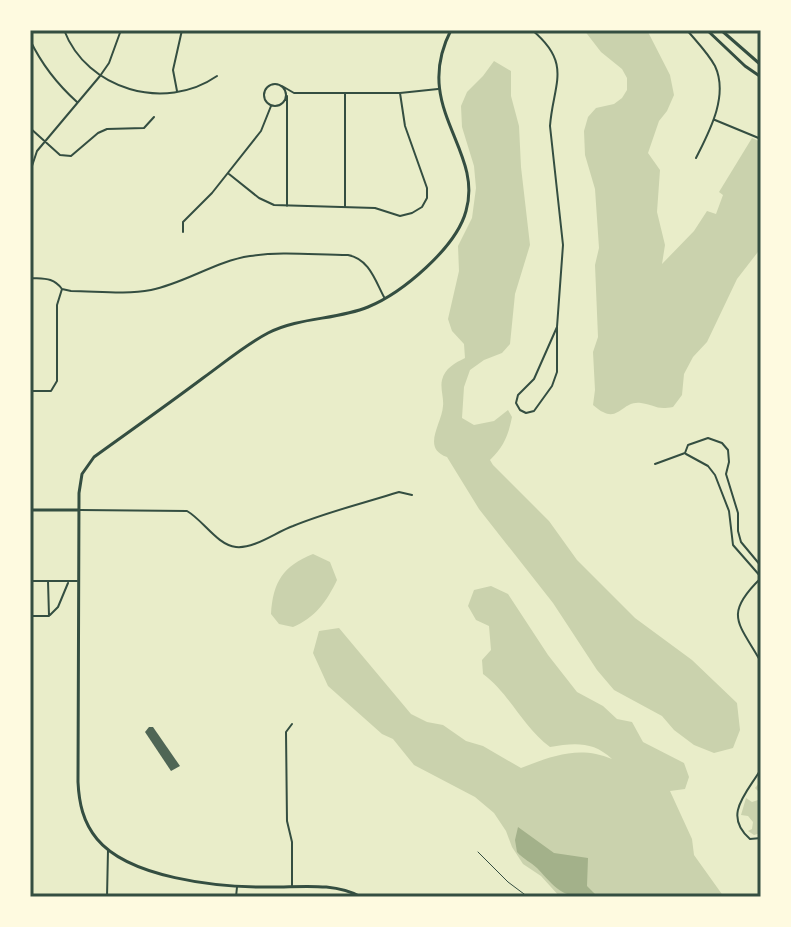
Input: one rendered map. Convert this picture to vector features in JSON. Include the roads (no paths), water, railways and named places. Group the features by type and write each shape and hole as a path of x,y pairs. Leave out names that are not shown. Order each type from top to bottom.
{"main road":[{"path":"361,897 334,887 237,887 157,873 108,849 91,831 80,805 79,510 82,474 94,457 249,345 281,327 368,307 417,276 442,251 466,213 469,192 466,172 438,89 443,45 451,30"},
{"path":"707,30 761,77"},
{"path":"721,30 761,65"},
{"path":"30,510 79,510"}],"street":[{"path":"64,30 75,52 100,76 132,90 152,93 177,91 206,83 217,76"},
{"path":"30,243 30,169 37,151 100,76 109,63 121,30"},
{"path":"177,91 173,70 182,30"},
{"path":"687,30 716,67 719,85 715,120 696,158"},
{"path":"534,31 556,61 559,75 550,126 563,245 557,372 552,386 534,411 526,413 516,403 518,395 534,379 557,327"},
{"path":"30,40 42,64 59,86 78,103"},
{"path":"271,106 265,100 265,91 275,84 294,93 400,93 438,89"},
{"path":"282,86 287,96 287,207"},
{"path":"345,93 345,208"},
{"path":"229,174 259,198 287,207 375,208 400,216 412,213 422,207 427,198 427,188 405,126 400,93"},
{"path":"271,106 281,105 287,96"},
{"path":"183,232 183,222 229,174 261,131 271,106"},
{"path":"30,128 60,155 71,156 98,133 115,127 144,128 154,117"},
{"path":"715,120 761,139"},
{"path":"30,278 51,279 62,289 151,290 253,255 348,255 366,264 385,298"},
{"path":"30,391 51,391 57,381 57,305 62,289"},
{"path":"655,464 685,453 688,445 708,438 722,443 728,450 726,474 738,513 741,542 761,566"},
{"path":"685,453 708,466 715,475 729,511 733,545 761,578 742,596 737,620 761,662"},
{"path":"79,510 187,511 200,519 223,543 237,547 250,545 294,525 399,492 412,495"},
{"path":"30,581 79,581"},
{"path":"48,581 49,616"},
{"path":"30,616 49,616 58,607 68,581"},
{"path":"292,724 286,732 287,821 292,842 292,888"},
{"path":"761,770 739,802 737,817 742,832 750,839 761,838"},
{"path":"107,897 108,849"},
{"path":"236,897 237,887"}],"lane":[{"path":"478,852 528,897"}]}
